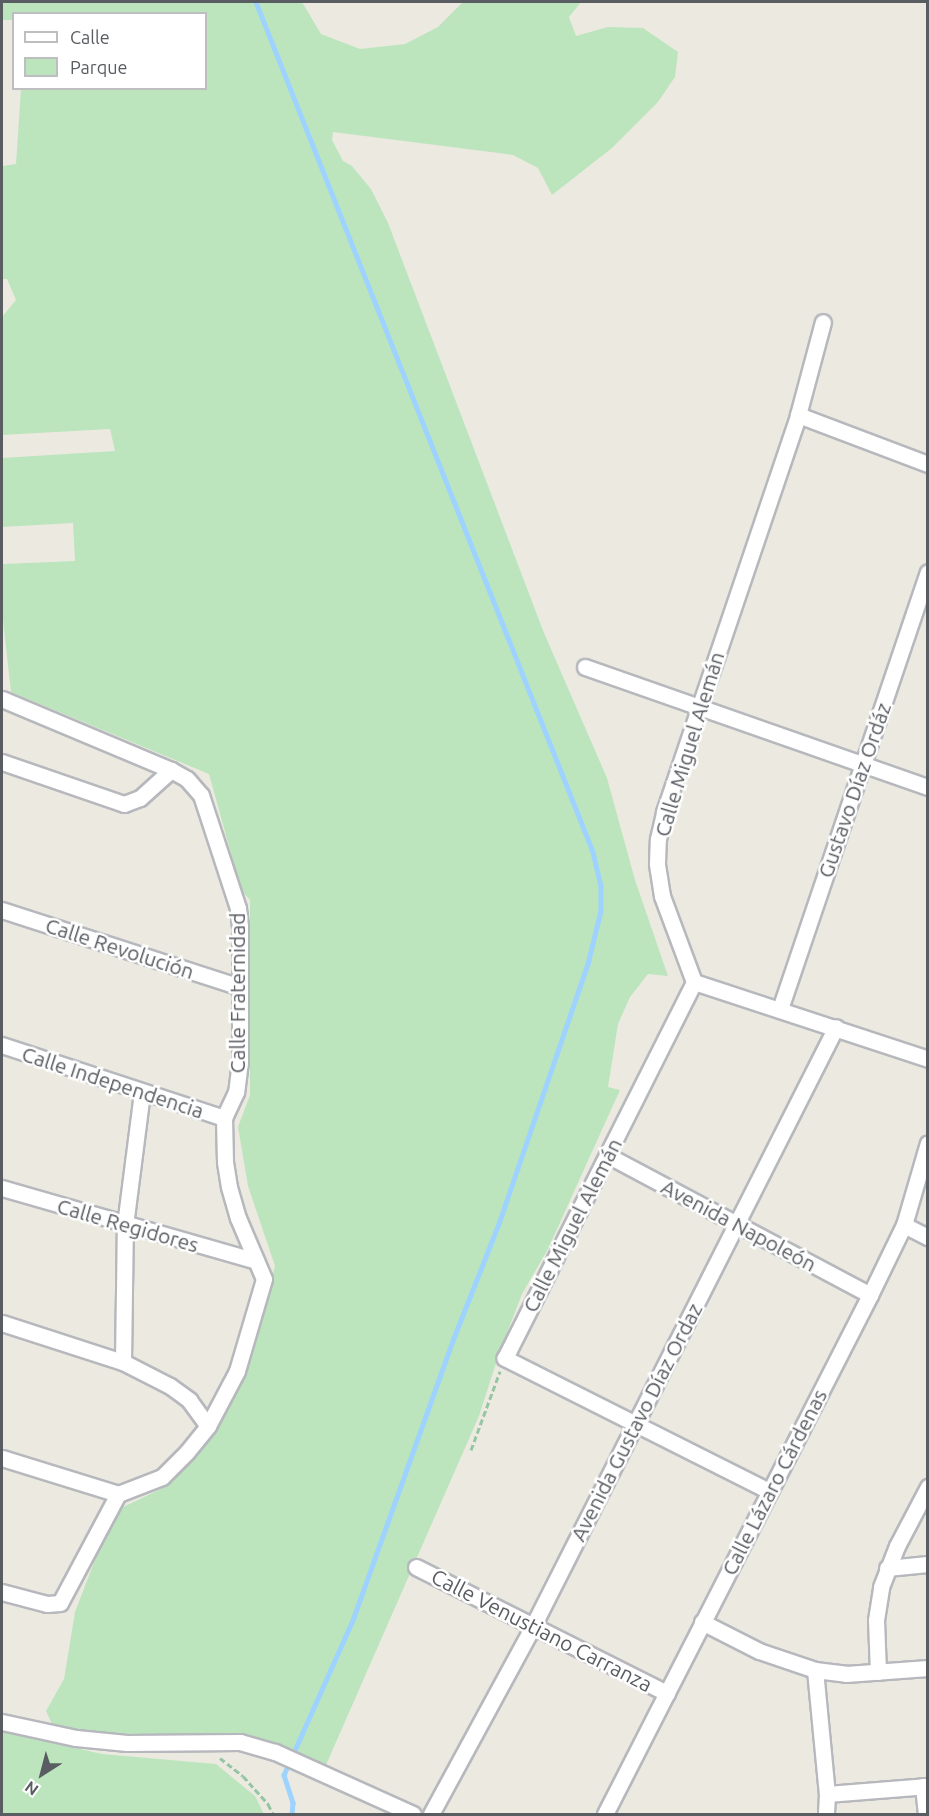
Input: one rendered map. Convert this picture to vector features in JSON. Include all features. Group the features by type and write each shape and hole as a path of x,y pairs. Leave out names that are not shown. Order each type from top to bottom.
{"street":[{"name":"Calle Miguel Alemán","path":"504,1358 694,982 662,896 657,863 658,839 664,812 798,415 823,322"},
{"path":"798,415 927,464"},
{"name":"Gustavo Díaz Ordáz","path":"780,1009 927,572"},
{"path":"585,667 927,787"},
{"name":"Calle Fraternidad","path":"2,699 171,771 196,787 238,908 240,926 239,1077 236,1092 224,1118 229,1187 264,1279 253,1323 237,1371 208,1426 175,1466 162,1477 118,1494"},
{"path":"2,762 124,804 140,798 171,771"},
{"name":"Calle Revolución","path":"2,910 238,986"},
{"path":"694,982 836,1027 927,1059"},
{"name":"Avenida Gustavo Díaz Ordaz","path":"431,1815 533,1626 836,1027"},
{"name":"Calle Independencia","path":"2,1045 224,1118"},
{"path":"123,1362 125,1225 142,1092"},
{"name":"Calle Lázaro Cárdenas","path":"605,1815 904,1225 927,1143"},
{"name":"Avenida Napoleón","path":"607,1155 870,1295"},
{"name":"Calle Regidores","path":"2,1188 256,1261"},
{"path":"904,1225 927,1238"},
{"path":"2,1323 123,1362 170,1386 189,1400 208,1426"},
{"path":"504,1358 769,1491"},
{"path":"2,1458 118,1494 64,1598 54,1605 2,1592"},
{"path":"878,1672 878,1602 887,1568 908,1521 927,1487"},
{"path":"887,1568 927,1564"},
{"name":"Calle Venustiano Carranza","path":"416,1567 667,1693"},
{"path":"702,1622 759,1651 815,1670 846,1674 927,1668"},
{"path":"815,1670 827,1794 826,1815"},
{"path":"2,1722 76,1738 127,1743 240,1742 275,1752 413,1815"},
{"path":"827,1794 925,1786 926,1815"}],"path":[{"path":"471,1450 504,1358"},
{"path":"200,1742 243,1776 268,1804 273,1815"}],"green space":[{"path":"2,2 302,2 321,34 360,49 405,44 438,27 463,2 581,2 569,17 576,36 608,27 643,28 678,52 675,77 658,102 612,148 552,195 538,168 513,155 333,132 332,140 343,161 352,166 371,189 388,223 544,633 607,778 635,880 668,976 648,974 630,997 618,1024 608,1087 620,1090 548,1249 522,1294 500,1351 479,1416 326,1765 291,1749 231,1734 138,1738 87,1733 53,1726 46,1711 64,1679 75,1612 103,1539 119,1509 163,1488 189,1463 219,1426 247,1363 275,1266 248,1186 238,1127 250,1095 250,900 241,890 209,774 11,692 2,611 2,564 75,561 73,523 2,527 2,458 115,451 110,429 2,435 2,317 16,300 7,279 2,279 2,166 16,164 21,90 207,90 207,12 12,12 12,20 2,20"},
{"path":"2,1731 102,1754 216,1764 255,1796 264,1814 2,1814"}],"waterway":[{"path":"256,2 593,852 601,886 601,911 588,964 499,1224 453,1341 354,1618 284,1775 293,1803 292,1814"}]}
